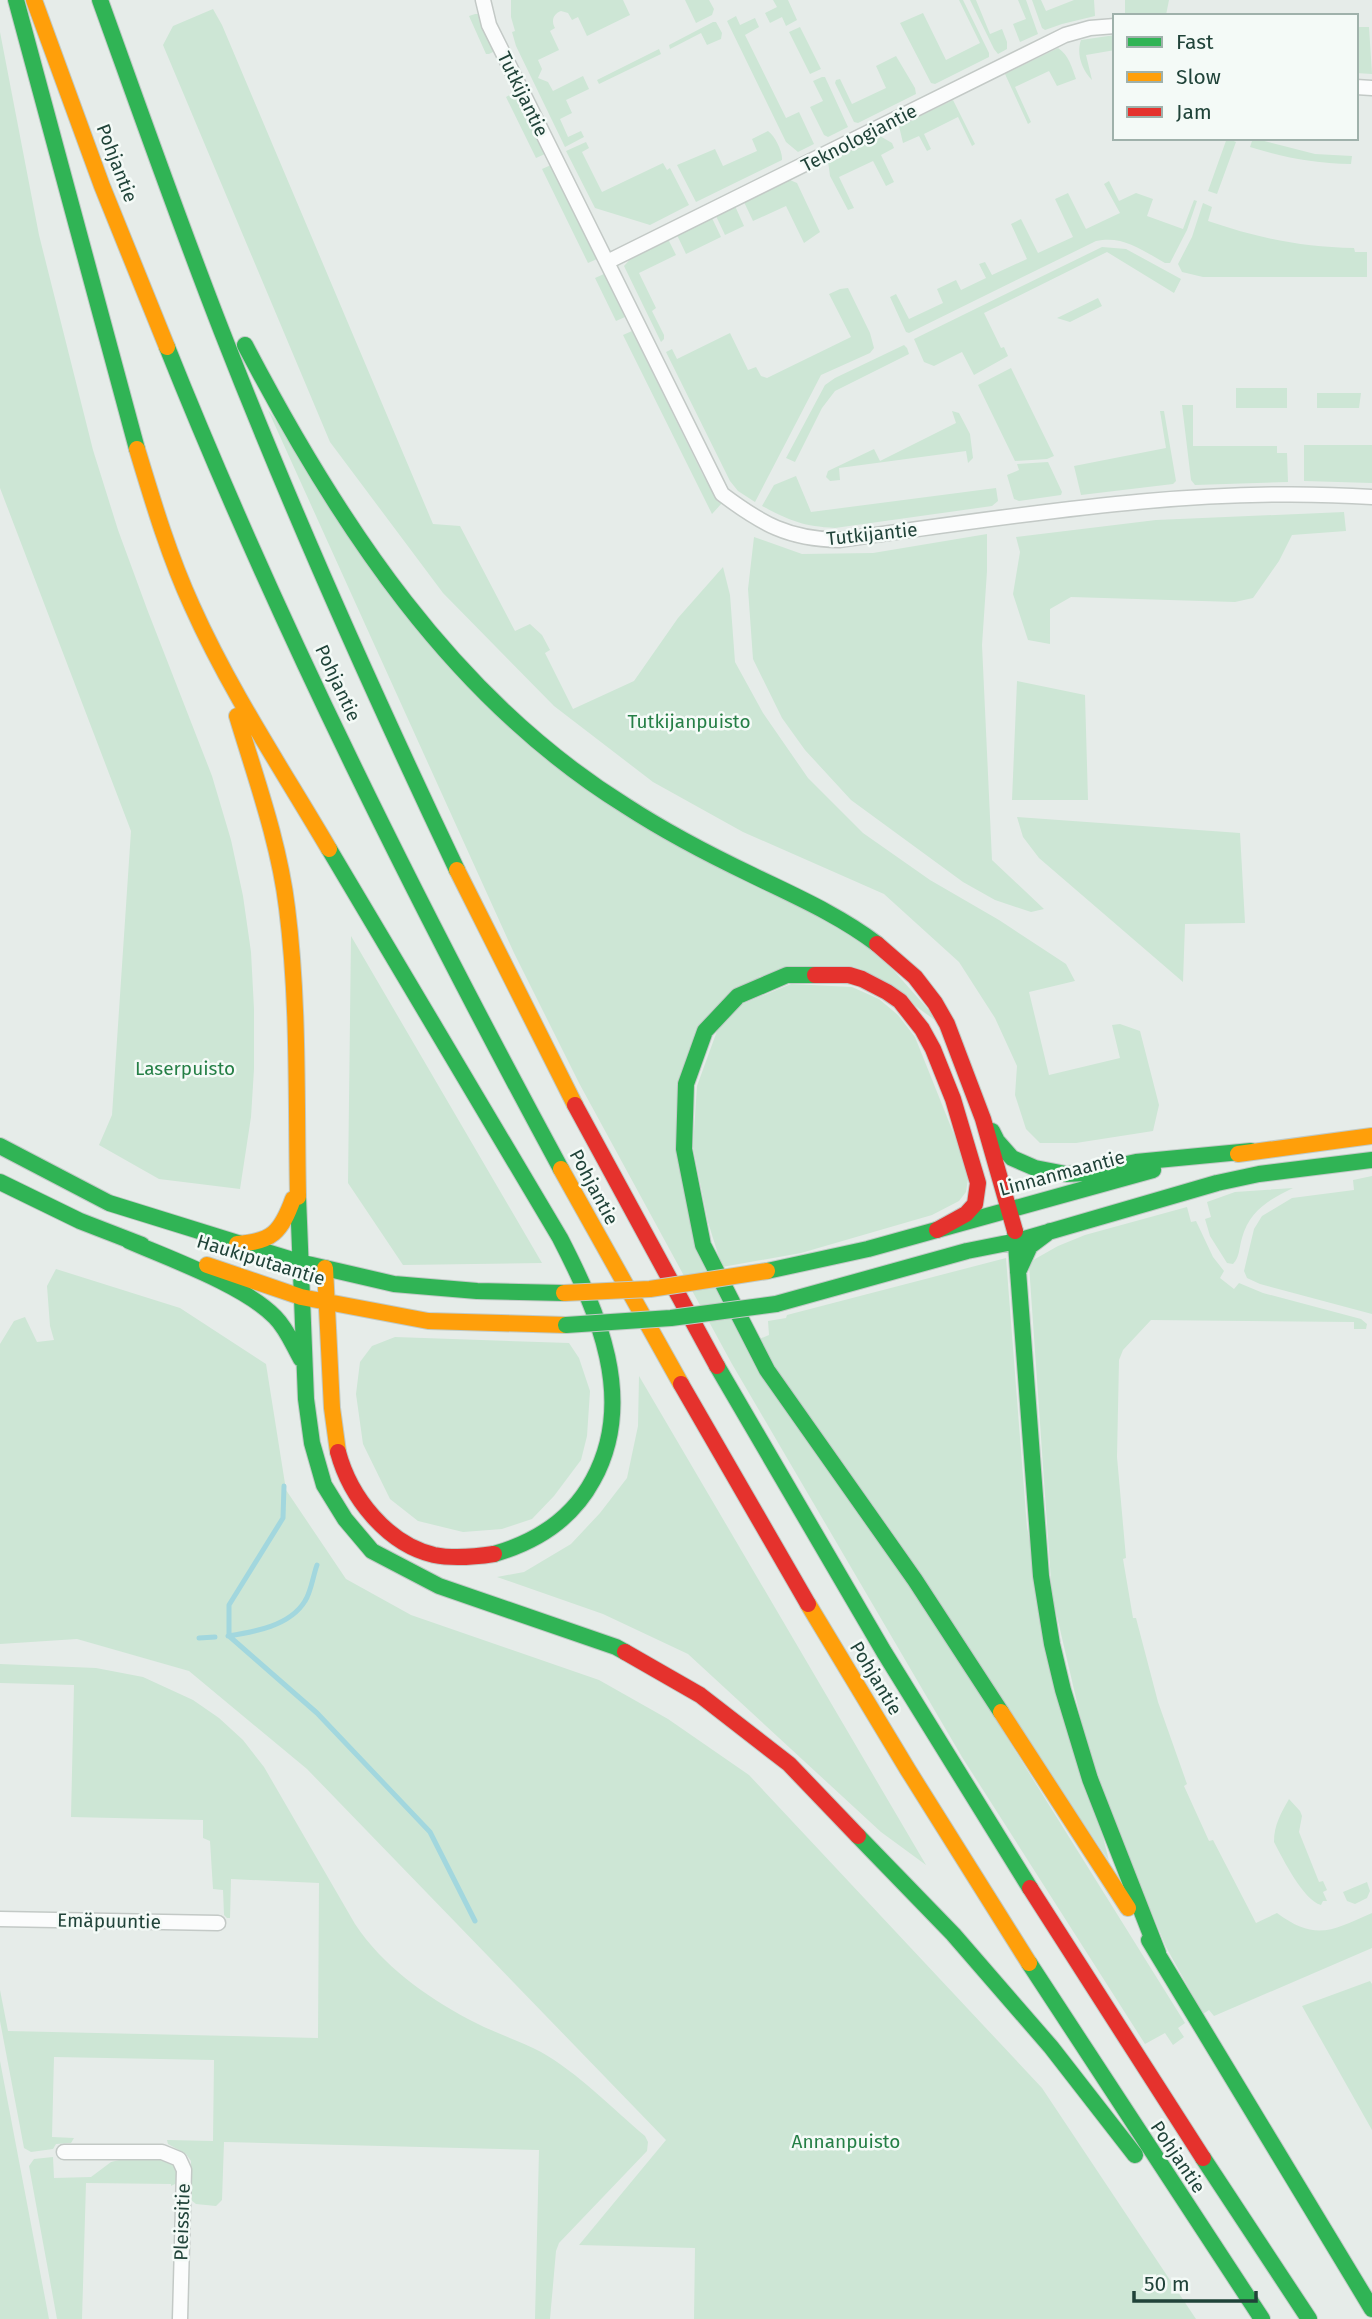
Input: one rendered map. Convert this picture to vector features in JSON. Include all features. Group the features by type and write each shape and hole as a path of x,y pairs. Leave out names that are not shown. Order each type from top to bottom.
{"main road":[{"name":"Pohjantie","path":"100,0 222,330 296,511 404,757 501,960 656,1257 772,1465 1028,1888 1309,2319"},
{"name":"Pohjantie","path":"26,4 167,352 245,533 362,783 521,1094 618,1276 801,1594 993,1909 1262,2319"},
{"path":"26,4 56,136 131,433 178,575 221,667 561,1238 580,1277 608,1358 613,1382 614,1422 604,1460 586,1493 557,1526 510,1551 452,1558 423,1552 394,1536 365,1508 346,1476 337,1448 325,1268"},
{"path":"162,170 268,392 336,506 392,585 444,650 505,713 573,770 611,797 681,839 830,911 880,945 920,982 940,1010 962,1058 979,1107 1017,1241 1027,1406 1044,1599 1061,1685 1089,1775 1158,1953"},
{"path":"221,667 273,834 287,905 294,976 299,1262 304,1367 312,1443 324,1485 345,1519 372,1550 439,1586 616,1647 700,1695 789,1765 953,1934 1051,2047 1116,2133 1197,2223"},
{"path":"937,1230 966,1214 975,1204 978,1183 953,1099 933,1049 922,1029 900,1001 862,979 849,975 787,975 738,996 705,1031 686,1084 684,1149 703,1245 767,1370 915,1580 1158,1953 1372,2309"},
{"path":"979,1107 997,1142 1012,1158 1035,1168 1066,1174 1085,1173 1136,1162 1251,1151"},
{"name":"Linnanmaantie","path":"767,1271 868,1249 1171,1166 1251,1151 1372,1136"},
{"name":"Haukiputaantie","path":"0,1146 109,1203 299,1262 394,1284 477,1291 564,1293 650,1289 767,1271"},
{"path":"1017,1241 1217,1183 1272,1172 1372,1160"},
{"name":"Haukiputaantie","path":"0,1182 80,1222 129,1241 301,1297 428,1321 566,1325 657,1321 724,1313 776,1304 967,1251 1017,1241"},
{"path":"237,1244 255,1244 269,1239 279,1231 285,1224 298,1184"},
{"path":"1018,1272 1030,1246 1050,1231"},
{"path":"129,1241 216,1281 268,1311 289,1335 304,1367"},
{"path":"1267,2134 1328,2204"}],"street":[{"name":"Tutkijantie","path":"483,0 489,25 722,494 753,517 793,535 839,540 1095,505 1185,497 1372,497"},
{"name":"Teknologiantie","path":"607,262 1065,35 1090,28 1113,26"},
{"name":"Emäpuuntie","path":"0,1919 218,1923"},
{"name":"Pleissitie","path":"64,2152 162,2152 179,2159 184,2170 180,2319"}],"green space":[{"path":"511,0 623,0 630,15 587,36 578,17 572,20 568,13 561,11 554,18 555,28 550,31 559,50 538,60 542,69 538,78 548,82 553,91 583,76 589,89 566,100 572,113 560,119 568,137 581,131 584,137 565,147 516,46 512,32 515,31 511,17"},
{"path":"685,0 709,0 714,9 712,15 696,23"},
{"path":"773,0 788,0 797,20 786,26 782,17 770,23 765,13 777,7"},
{"path":"959,0 963,0 989,57 935,84 931,83 900,23 923,13 946,60 980,43"},
{"path":"970,0 976,0 990,34 1002,29 1007,49 998,54 994,49"},
{"path":"1018,0 1026,0 1038,34 1020,42 1013,24 1026,19"},
{"path":"1032,0 1041,0 1046,11 1074,0 1094,0 1095,16 1045,30"},
{"path":"1125,0 1169,0 1166,14 1125,14"},
{"name":"Tutkijanpuisto","path":"213,9 433,524 460,526 515,631 530,624 542,635 550,650 545,653 573,709 634,681 678,618 723,567 730,595 735,662 763,713 808,778 863,833 930,880 999,920 1066,964 1075,981 1029,992 1049,1075 1120,1058 1112,1025 1120,1024 1140,1031 1159,1105 1153,1131 1076,1143 1040,1143 1026,1129 1015,1095 1017,1066 995,1018 959,962 884,894 743,832 653,782 554,706 443,593 330,442 163,45 173,26"},
{"path":"480,14 495,51 489,54 486,54 469,16"},
{"path":"736,16 740,25 755,18 759,27 745,35 786,118 799,112 814,144 798,152 786,142 727,21"},
{"path":"716,22 722,33 721,39 707,45 701,33 670,49 669,45"},
{"path":"800,27 821,69 810,74 789,32"},
{"path":"1358,27 1369,27 1372,74 1358,73"},
{"name":"Laserpuisto","path":"0,32 39,235 93,450 118,530 212,776 231,840 243,896 251,952 254,1069 251,1117 240,1189 159,1179 99,1145 112,1115 131,831 0,488"},
{"path":"1113,35 1113,50 1086,55 1092,80 1081,61 1081,40"},
{"path":"1058,48 1067,58 1076,79 1057,86 1049,71 1015,87 1031,122 1028,124 1005,74"},
{"path":"659,49 661,54 599,84 597,80"},
{"path":"896,56 916,94 858,123 854,122 835,83 836,80 840,79 852,104 886,88 876,66"},
{"path":"825,77 848,127 828,137 824,135 810,107 823,101 813,81"},
{"path":"515,92 545,154 536,158 506,97"},
{"path":"953,100 975,144 972,146 958,117 924,134 931,149 927,151 919,136 903,143 899,126"},
{"path":"768,131 778,144 782,160 696,202 677,165 715,149 723,166 757,151 752,139"},
{"path":"880,136 892,143 894,148 881,155 894,182 886,186 873,161 839,177 854,208 848,210 830,176 828,161"},
{"path":"1226,140 1236,142 1217,194 1208,191"},
{"path":"1252,140 1261,140 1315,154 1352,156 1351,164 1288,157 1250,147"},
{"path":"586,142 589,148 582,152 602,192 663,163 667,170 670,168 689,205 650,225 595,208 566,151"},
{"path":"551,165 597,259 588,263 542,169"},
{"path":"790,180 797,183 820,232 804,243 786,206 753,221 744,202"},
{"path":"1109,181 1119,201 1136,193 1153,199 1147,216 1183,229 1194,200 1197,201 1187,230 1170,263 1124,242 1096,241 909,333 906,332 890,297 896,294 909,319 943,303 937,289 956,280 961,290 986,278 979,264 985,262 992,275 1027,259 1011,224 1021,219 1038,253 1073,237 1055,199 1068,193 1086,229 1120,213 1104,184"},
{"path":"1203,203 1212,207 1208,221 1226,227 1280,241 1354,248 1355,252 1367,252 1367,277 1203,277 1182,272 1178,264 1192,237"},
{"path":"735,206 744,226 725,235 716,216"},
{"path":"712,218 721,237 686,254 677,235"},
{"path":"668,239 676,255 639,273 656,308 652,311 664,335 661,342 624,266 633,256"},
{"path":"1102,247 1126,249 1181,279 1174,293 1107,252 984,313 1001,348 1004,347 1008,356 974,375 962,352 934,366 924,362 914,339"},
{"path":"604,274 625,317 616,321 595,278"},
{"path":"848,288 870,333 874,348 870,353 821,375 755,502 738,491 730,481 666,352 672,349 677,359 730,333 748,370 756,367 761,376 767,378 851,337 829,294"},
{"path":"1098,298 1102,306 1070,322 1057,318"},
{"path":"632,331 703,475 722,503 712,514 623,335"},
{"path":"904,345 909,354 835,391 822,408 795,462 786,458 825,385"},
{"path":"1011,368 1054,456 1015,461 978,385"},
{"path":"1236,388 1287,388 1287,408 1236,408"},
{"path":"1317,393 1361,393 1359,408 1317,408"},
{"path":"1182,405 1193,405 1193,446 1277,446 1277,453 1287,453 1288,482 1195,485 1191,480"},
{"path":"268,410 500,719 871,945 943,1026 892,989 760,976 681,1075 706,1267 910,1582 1185,2023 1178,2028 1184,2037 1173,2045 1165,2033 1145,2044 962,1757 732,1364 579,1083 514,953"},
{"path":"952,411 959,413 970,434 973,458 968,463 966,451 839,468 840,480 830,481 826,477 828,471 874,449 880,461 956,423"},
{"path":"1160,411 1164,411 1176,481 1173,484 1081,495 1074,466 1166,448"},
{"path":"1304,445 1372,445 1372,483 1304,481"},
{"path":"1048,462 1061,495 1019,501 1014,499 1007,475 1019,470 1017,464"},
{"path":"796,476 811,512 996,488 998,501 992,506 835,528 814,526 797,522 762,506 774,485"},
{"path":"1344,512 1346,531 1292,535 1279,561 1253,598 1235,602 1071,597 1050,609 1050,644 1028,640 1013,594 1020,552 1016,537 1156,520"},
{"path":"987,534 982,645 992,860 1044,909 1031,912 995,900 963,882 851,800 805,750 782,718 753,659 748,589 754,537 802,554 873,553"},
{"path":"1017,681 1085,695 1088,800 1012,800"},
{"path":"1017,817 1240,833 1245,923 1185,924 1183,982 1039,858 1023,837"},
{"path":"351,936 542,1263 403,1265 348,1183"},
{"path":"791,984 852,987 879,999 898,1015 915,1037 969,1172 966,1192 959,1201 932,1215 801,1253 722,1267 708,1222 693,1147 697,1086 717,1031 740,1005"},
{"path":"1372,1176 1372,1314 1260,1284 1247,1278 1244,1271 1254,1229 1262,1216 1292,1198 1354,1190 1353,1180"},
{"path":"1293,1188 1255,1213 1245,1229 1235,1261 1233,1264 1227,1263 1210,1236 1205,1219 1211,1217 1207,1202 1235,1192"},
{"path":"1187,1207 1191,1222 1196,1221 1213,1257 1224,1271 1220,1278 1234,1289 1239,1283 1263,1293 1361,1319 1367,1324 1366,1329 1354,1329 1354,1322 1151,1320 1123,1350 1119,1360 1117,1457 1126,1558 1123,1559 1133,1618 1136,1618 1158,1702 1187,1784 1184,1786 1209,1841 1213,1840 1256,1923 1277,1913 1303,1928 1324,1930 1372,1913 1372,1948 1214,2016 1209,2010 1203,2014 1166,1947 1093,1771 1052,1595 1029,1265 1058,1246 1085,1235"},
{"path":"1006,1258 1027,1528 1109,1861 757,1340 769,1335 768,1321"},
{"name":"Annanpuisto","path":"56,1269 180,1308 266,1364 286,1490 346,1579 411,1615 599,1680 668,1719 749,1775 1042,2088 1196,2319 694,2319 695,2248 579,2245 666,2140 307,1769 189,1671 77,1639 0,1644 0,1344 14,1321 25,1317 37,1342 54,1340 50,1326 47,1286"},
{"path":"395,1337 569,1343 579,1358 590,1391 587,1436 581,1460 554,1496 532,1519 502,1529 463,1532 418,1521 390,1499 363,1444 356,1394 360,1362 372,1346"},
{"path":"639,1376 926,1865 881,1832 688,1654 603,1614 497,1577 524,1572 571,1544 627,1478 638,1426"},
{"path":"0,1664 96,1668 143,1677 193,1700 219,1718 243,1740 264,1767 355,1924 391,1966 452,2010 555,2060 645,2136 648,2142 647,2151 559,2243 550,2319 535,2319 539,2150 224,2142 222,2200 216,2206 196,2204 191,2200 191,2161 186,2154 168,2144 167,2140 213,2141 214,2060 54,2057 52,2137 74,2138 71,2143 56,2144 53,2149 31,2152 24,2148 0,2021 0,1990 8,2031 318,2038 319,1883 231,1879 230,1918 227,1918 224,1915 223,1890 213,1889 210,1841 203,1838 203,1820 71,1817 74,1685 0,1683"},
{"path":"1289,1799 1300,1811 1302,1816 1299,1832 1319,1882 1323,1881 1327,1890 1323,1892 1327,1901 1323,1901 1321,1905 1314,1902 1301,1887 1274,1842 1277,1825"},
{"path":"1367,1882 1370,1891 1367,1898 1355,1904 1347,1901 1343,1892"},
{"path":"1370,1981 1372,1984 1372,2130 1302,2006"},
{"path":"0,2061 49,2319 0,2319"},
{"path":"53,2157 54,2178 91,2177 111,2162 123,2159 166,2160 176,2172 177,2183 171,2186 86,2183 82,2319 57,2319 29,2166 34,2159"}],"waterway":[{"path":"284,1486 283,1518 229,1605 229,1636 317,1713 430,1832 475,1921"},
{"path":"228,1636 271,1626 298,1610 307,1597 317,1565"},
{"path":"199,1638 215,1637"}],"traffic: fast":[{"path":"16,0 137,449"},
{"path":"100,0 206,291 249,400 364,670 457,870"},
{"path":"245,345 319,477 361,541 405,602 454,660 506,713 563,762 641,816 703,851 832,915 877,944"},
{"path":"167,347 256,556 352,763 454,968 561,1169"},
{"path":"329,849 560,1238 599,1326 607,1357 612,1388 612,1419 606,1450 593,1480 575,1506 551,1527 524,1543 494,1554"},
{"path":"815,975 787,975 738,996 705,1031 686,1084 684,1149 703,1245 767,1370 915,1580 1001,1712"},
{"path":"992,1131 1012,1158 1035,1168 1066,1174 1085,1173 1136,1162 1251,1151"},
{"path":"0,1146 109,1203 299,1262 394,1284 477,1291 564,1293"},
{"path":"776,1304 967,1251 1017,1241 1217,1183 1259,1174 1372,1160"},
{"path":"767,1271 868,1249 1153,1170"},
{"path":"0,1182 80,1221 142,1245"},
{"path":"298,1197 306,1399 312,1443 324,1485 345,1519 372,1551 439,1586 625,1652"},
{"path":"1015,1231 1041,1576 1052,1644 1090,1779 1158,1953"},
{"path":"1018,1272 1030,1246 1050,1231"},
{"path":"129,1241 206,1274 262,1305 283,1327 301,1359"},
{"path":"566,1325 671,1318 776,1304"},
{"path":"717,1366 884,1652 1030,1888"},
{"path":"858,1836 953,1934 1051,2047 1135,2155"},
{"path":"1149,1940 1372,2309"},
{"path":"1029,1963 1262,2319"},
{"path":"1203,2158 1309,2319"}],"traffic: slow":[{"path":"34,0 102,186 167,347"},
{"path":"137,449 169,548 207,638 329,849"},
{"path":"237,716 273,835 287,908 295,1016 298,1197"},
{"path":"457,870 575,1105"},
{"path":"1238,1154 1372,1136"},
{"path":"561,1169 681,1384"},
{"path":"237,1244 259,1241 274,1233 284,1220 293,1199"},
{"path":"207,1265 301,1297 428,1321 566,1325"},
{"path":"325,1268 332,1408 338,1452"},
{"path":"564,1293 650,1289 767,1271"},
{"path":"808,1604 1029,1963"},
{"path":"1001,1712 1128,1908"}],"traffic: jam":[{"path":"877,944 915,977 947,1024 983,1119 1015,1231"},
{"path":"815,975 849,975 887,992 900,1001 922,1029 933,1049 953,1099 978,1183 975,1204 966,1214 937,1230"},
{"path":"575,1105 717,1366"},
{"path":"681,1384 808,1604"},
{"path":"338,1452 351,1486 361,1501 373,1516 401,1541 434,1555 464,1557 494,1554"},
{"path":"625,1652 700,1695 789,1764 858,1836"},
{"path":"1030,1888 1203,2158"}]}
